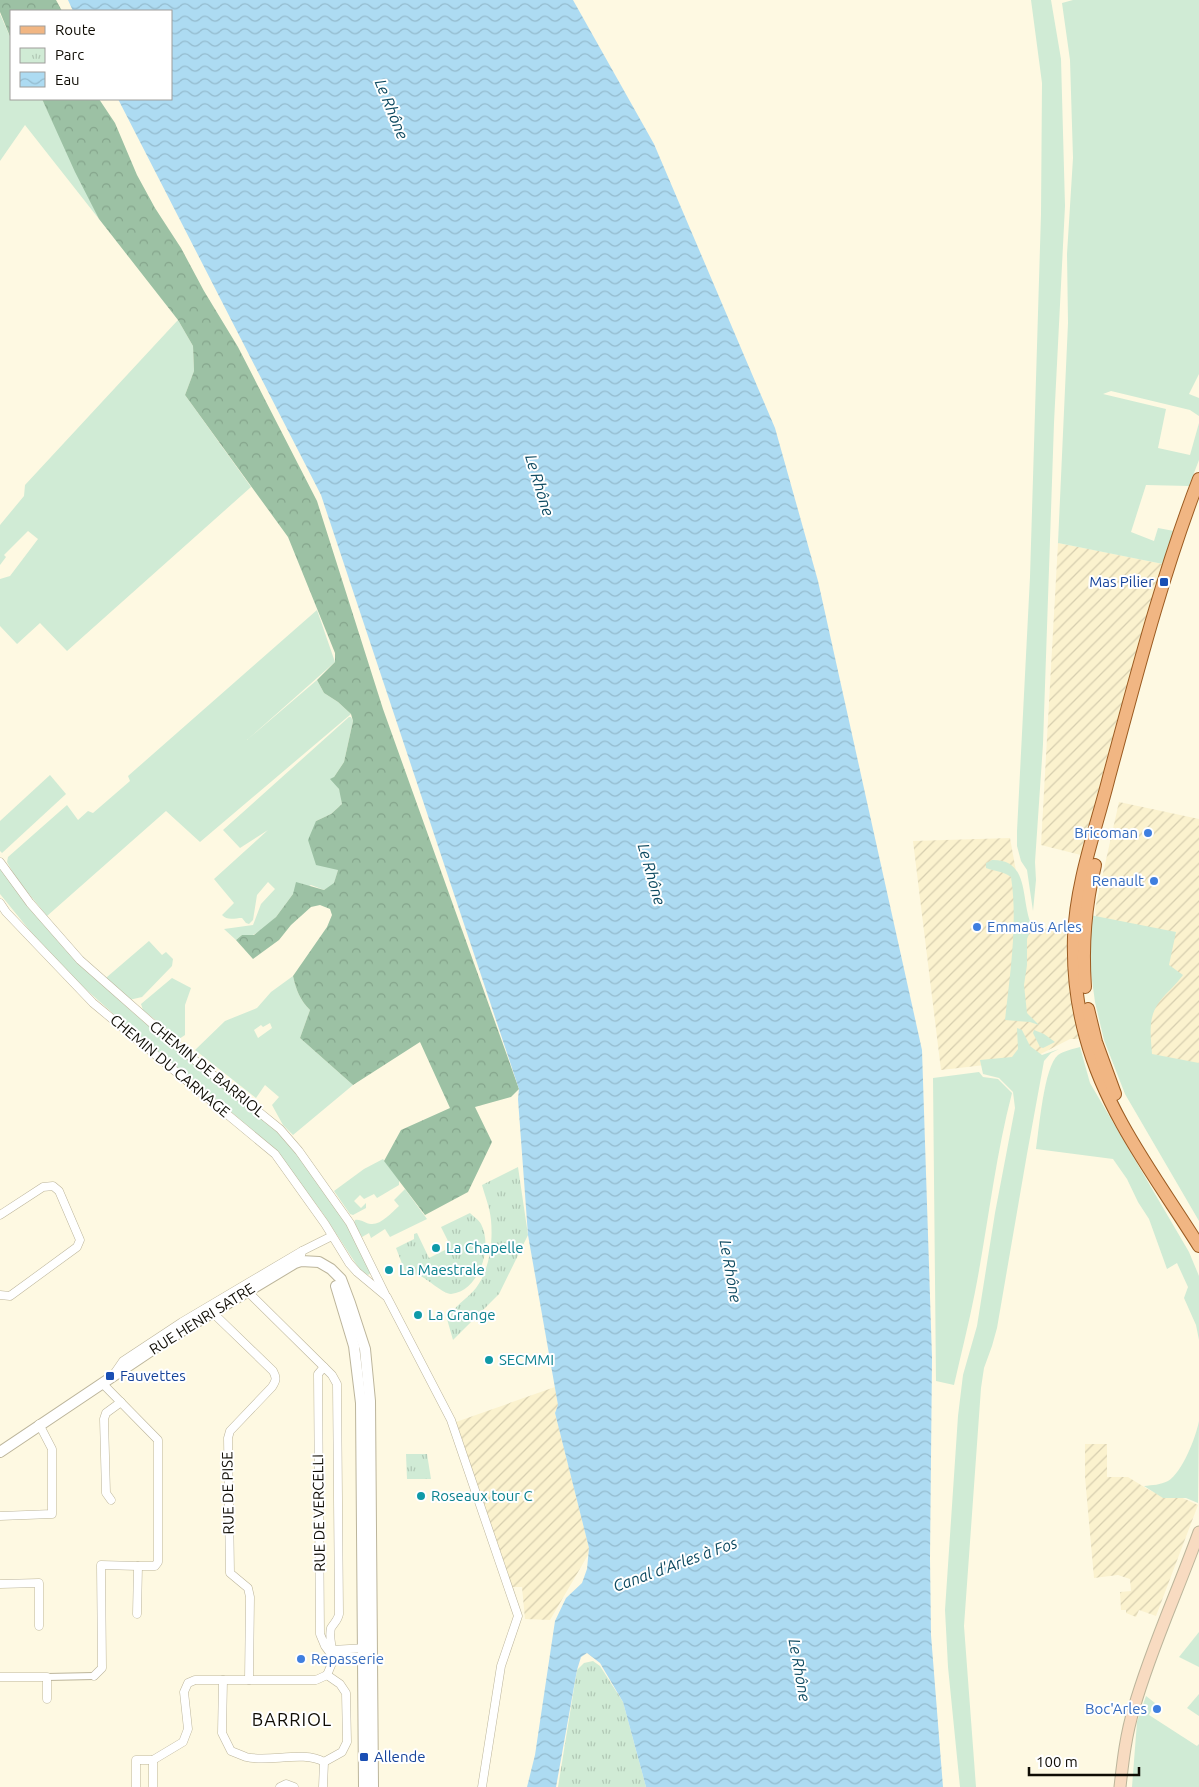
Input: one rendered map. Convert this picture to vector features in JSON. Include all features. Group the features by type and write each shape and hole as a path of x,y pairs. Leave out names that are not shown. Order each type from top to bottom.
{"main road":[{"path":"1199,479 1167,573 1124,721 1078,898 1074,937 1077,994 1085,1036 1096,1070 1107,1096 1129,1135 1199,1246"},
{"path":"1164,1190 1153,1161 1114,1091 1096,1042 1086,1001 1083,956 1084,929 1091,880 1126,746 1199,498"},
{"path":"1120,1787 1124,1751 1134,1708 1154,1647 1199,1532"}],"street":[{"name":"CHEMIN DE BARRIOL","path":"0,862 30,903 80,960 181,1050 280,1129 299,1151 350,1223 451,1420 518,1616 501,1666 482,1787"},
{"name":"CHEMIN DU CARNAGE","path":"0,903 6,912 93,1003 275,1154 348,1262 387,1297"},
{"path":"0,1215 43,1187 53,1186 59,1191 80,1240 77,1247 10,1296 0,1295"},
{"path":"114,1374 123,1361 182,1322 303,1258 332,1236"},
{"path":"303,1258 324,1270 335,1283 354,1346 358,1367 361,1403 373,1787"},
{"name":"RUE HENRI SATRE","path":"0,1452 114,1374 212,1312 303,1258"},
{"path":"370,1274 378,1279"},
{"name":"RUE DE VERCELLI","path":"247,1291 332,1375 337,1384 339,1614 330,1636 332,1653 327,1675"},
{"name":"RUE DE PISE","path":"212,1312 276,1376 276,1382 230,1431 228,1438 230,1573 248,1588 250,1597 249,1680"},
{"name":"RUE DE VERCELLI","path":"324,1367 318,1374 320,1634 324,1646 332,1653"},
{"path":"0,1678 94,1676 102,1668 101,1566 155,1566 158,1562 158,1440 102,1382"},
{"path":"111,1500 106,1493 104,1418 106,1412 121,1402"},
{"path":"0,1516 52,1514 52,1449 39,1424"},
{"path":"137,1614 138,1566"},
{"path":"0,1584 39,1583 39,1626"},
{"path":"332,1653 368,1652"},
{"path":"364,1787 368,1652"},
{"path":"136,1787 136,1760 153,1760 183,1742 188,1729 184,1692 188,1683 195,1680 316,1680 327,1675 340,1684 346,1693 347,1742 342,1752 324,1762"},
{"path":"47,1677 47,1699"},
{"path":"223,1680 222,1733 231,1751 246,1757 302,1757 318,1759 324,1762"},
{"path":"153,1760 153,1787"},
{"path":"323,1787 324,1762"},
{"path":"280,1787 286,1784 294,1787"}],"shaded area":[{"path":"1058,543 1163,564 1118,717 1081,855 1041,845"},
{"path":"1119,802 1199,819 1199,1064 1111,1046 1095,909"},
{"path":"1010,838 1026,926 1070,932 1080,1039 1070,1039 1029,1060 941,1070 913,841"},
{"path":"555,1387 558,1405 555,1413 589,1548 588,1555 550,1620 525,1619 522,1587 511,1587 456,1422"},
{"path":"1085,1444 1107,1444 1107,1477 1128,1477 1149,1490 1167,1497 1176,1495 1198,1505 1156,1616 1139,1610 1136,1617 1126,1613 1126,1610 1121,1610 1120,1592 1131,1591 1130,1579 1118,1575 1094,1578 1085,1477"}],"green space":[{"path":"0,0 56,0 61,10 10,10 10,37 0,12"},
{"path":"1031,0 1051,0 1061,59 1065,206 1054,423 1043,744 1033,911 1027,870 1021,861 1017,846 1030,577 1041,214 1042,83"},
{"path":"1073,0 1199,0 1199,374 1189,394 1199,398 1199,416 1190,410 1111,391 1103,394 1166,409 1158,448 1190,455 1199,423 1199,460 1189,486 1146,485 1131,532 1154,541 1158,528 1174,531 1163,564 1058,543 1068,323 1067,254 1073,158 1070,60 1062,3"},
{"path":"0,14 10,37 10,100 42,100 99,219 25,125 0,161"},
{"path":"42,100 100,100 115,123 137,175 155,208 181,248 204,291 238,347 317,501 383,709 519,1089 511,1097 475,1107 492,1142 468,1192 425,1215 384,1161 401,1130 450,1108 420,1042 353,1085 300,1038 310,1010 299,994 293,976 327,927 332,915 330,909 320,905 311,907 291,925 279,940 253,959 236,940 242,935 254,935 276,917 293,894 296,882 324,890 334,883 338,870 316,865 308,840 316,821 331,814 342,804 339,789 330,779 334,777 344,762 353,721 351,714 324,693 317,680 335,662 335,653 288,537 185,395 194,371 193,346 178,320 99,219 75,172"},
{"path":"178,320 193,346 194,371 185,395 251,487 67,651 40,623 17,644 0,626 0,579 10,576 38,539 28,531 4,555 6,557 0,565 0,525 24,496 25,485"},
{"path":"317,610 335,662 247,740 317,680 324,693 351,714 200,842 166,811 47,916 16,878 7,862 8,857 67,805 78,820 88,811 93,813 130,781 128,776"},
{"path":"349,717 353,721 344,762 334,777 341,794 342,804 331,814 316,821 338,870 334,884 324,890 311,885 293,894 276,917 263,929 253,935 242,935 236,940 224,929 253,925 261,904 275,889 268,882 257,895 253,920 249,924 242,918 229,919 222,915 234,903 214,879 268,830 240,848 223,830"},
{"path":"50,775 66,794 2,853 0,851 0,821"},
{"path":"992,860 1004,862 1013,867 1019,874 1022,884 1028,916 1032,926 1027,939 1027,965 1024,985 1027,1013 1039,1025 1030,1022 1005,1020 1012,948 1013,894 1011,877 986,868 986,863"},
{"path":"0,866 28,905 93,975 164,1039 277,1129 290,1142 345,1220 371,1273 368,1275 360,1270 324,1215 277,1151 144,1041 73,978 35,937 0,894"},
{"path":"1090,915 1176,932 1169,965 1183,975 1160,1001 1153,1014 1151,1020 1152,1054 1199,1063 1199,1221 1125,1094 1104,1040 1095,1002 1089,958"},
{"path":"149,941 162,955 166,952 173,959 172,966 142,997 129,1000 106,979"},
{"path":"293,976 299,994 310,1010 300,1038 353,1085 293,1135 283,1125 272,1105 279,1097 265,1085 256,1098 195,1050 225,1021 257,1008 271,992","holes":["270,1023 272,1028 258,1038 254,1030 261,1025 263,1027"]},
{"path":"172,978 191,988 185,1005 185,1035 179,1039 143,1010 141,1004"},
{"path":"1017,1028 1022,1030 1030,1046 1042,1055 1059,1049 1051,1053 1044,1061 997,1328 984,1368 981,1388 964,1626 976,1787 960,1787 948,1667 945,1610 958,1416 963,1375 977,1326 995,1213 1015,1108 1013,1092 999,1078 983,1074 980,1060 1012,1057 1018,1049"},
{"path":"1034,1030 1055,1042 1043,1048 1040,1047 1033,1033"},
{"path":"1080,1047 1090,1083 1189,1252 1199,1276 1199,1340 1196,1325 1184,1298 1188,1287 1177,1263 1167,1269 1149,1219 1127,1179 1113,1159 1036,1149 1046,1085 1053,1061 1058,1055"},
{"path":"979,1072 983,1077 998,1079 1012,1093 1001,1142 975,1292 954,1385 936,1381 933,1078"},
{"path":"383,1159 399,1180 399,1185 377,1198 374,1194 364,1199 360,1195 354,1201 361,1208 366,1203 366,1208 353,1215 350,1214 334,1191 364,1169"},
{"path":"518,1167 528,1235 499,1294 453,1340 447,1319 453,1310 481,1281 490,1255 491,1220 482,1185"},
{"path":"405,1189 427,1219 390,1237 385,1229 371,1238 369,1233 362,1237 354,1223 355,1220 371,1224 382,1221 399,1206 394,1200"},
{"path":"470,1213 481,1224 485,1244 481,1266 470,1285 461,1291 451,1294 418,1275 406,1274 396,1248 414,1239 414,1234 417,1233 429,1258 451,1247 441,1227"},
{"path":"1199,1421 1198,1503 1186,1498 1163,1498 1144,1486 1156,1485 1173,1477 1188,1454"},
{"path":"406,1454 427,1454 431,1479 407,1479"},
{"path":"1199,1632 1199,1667 1179,1657"},
{"path":"593,1661 600,1666 623,1702 646,1787 558,1787 577,1670 584,1663"},
{"path":"1199,1694 1199,1716 1187,1708"},
{"path":"1146,1696 1155,1703 1149,1715 1197,1746 1199,1744 1199,1787 1132,1787 1137,1722"}],"water":[{"path":"68,0 573,0 654,144 775,428 818,581 922,1050 932,1358 931,1635 943,1787 646,1787 623,1702 600,1663 587,1653 581,1657 577,1670 556,1787 527,1787 535,1755 555,1621 566,1598 582,1583 587,1569 589,1548 555,1413 558,1405 528,1235 518,1099 519,1089 321,495 119,100 172,100 172,10 73,10"}],"place":[{"name":"Mas Pilier","path":"1164,582"},
{"name":"Bricoman","path":"1148,833"},
{"name":"Renault","path":"1154,881"},
{"name":"Emmaüs Arles","path":"977,927"},
{"name":"La Chapelle","path":"436,1248"},
{"name":"La Maestrale","path":"389,1270"},
{"name":"La Grange","path":"418,1315"},
{"name":"SECMMI","path":"489,1360"},
{"name":"Fauvettes","path":"110,1376"},
{"name":"Roseaux tour C","path":"421,1496"},
{"name":"Repasserie","path":"301,1659"},
{"name":"Boc'Arles","path":"1157,1709"},
{"name":"Allende","path":"364,1757"}],"district":[{"name":"BARRIOL","path":"292,1720"}],"water label":[{"name":"Le Rhône","path":"392,109"},
{"name":"Le Rhône","path":"540,485"},
{"name":"Le Rhône","path":"652,874"},
{"name":"Le Rhône","path":"731,1271"},
{"name":"Canal d'Arles à Fos","path":"675,1564"},
{"name":"Le Rhône","path":"800,1670"}]}
